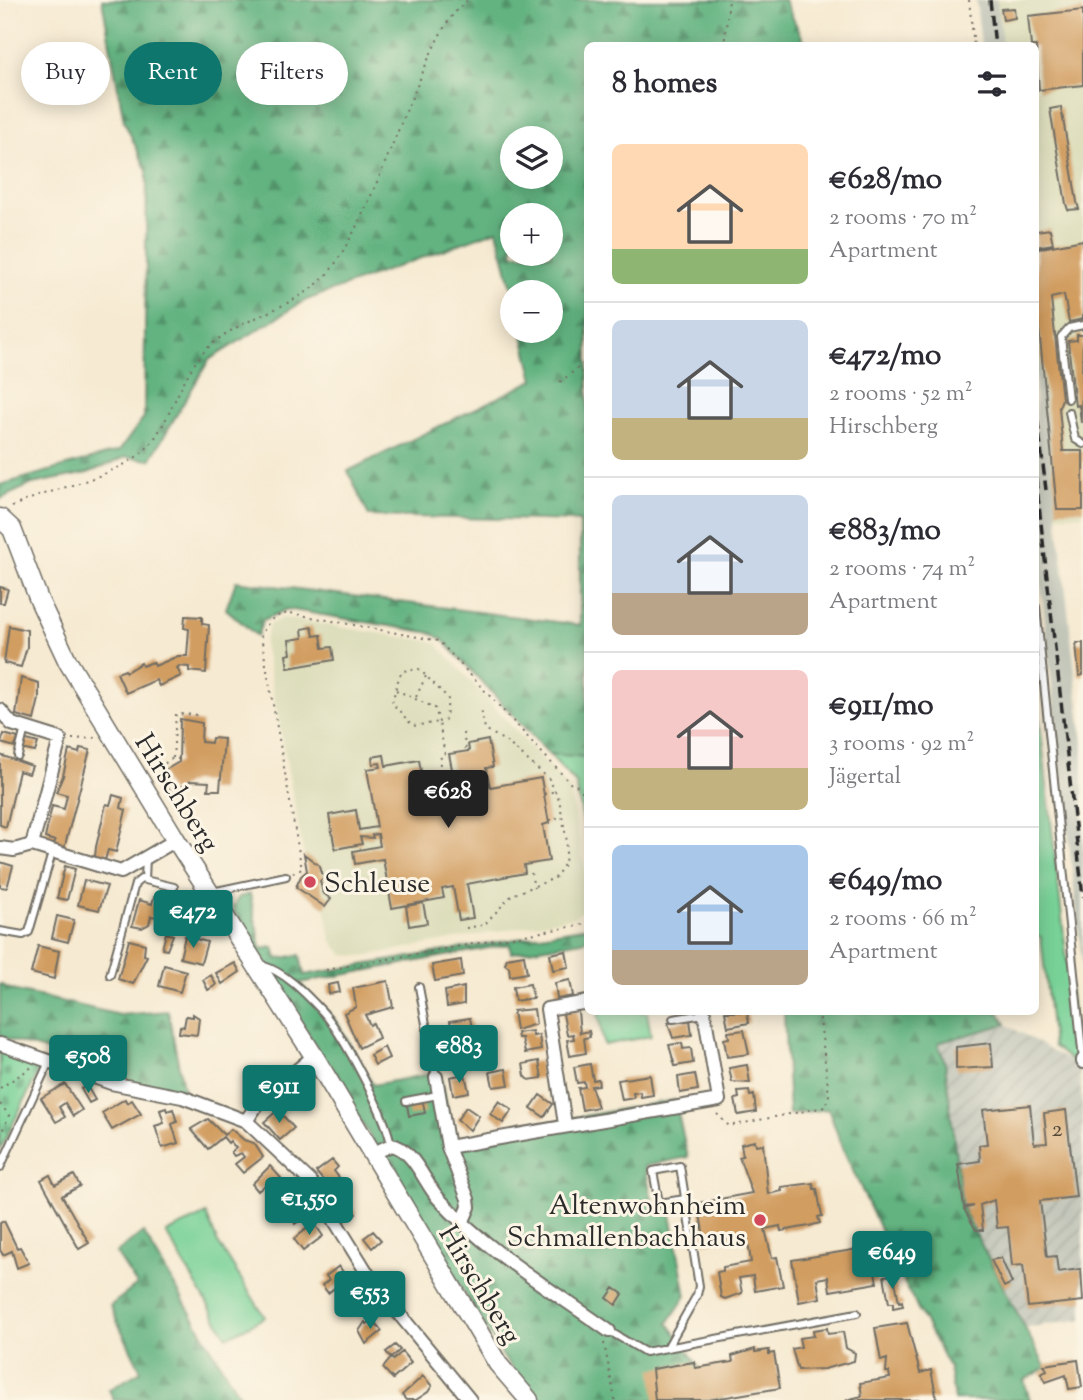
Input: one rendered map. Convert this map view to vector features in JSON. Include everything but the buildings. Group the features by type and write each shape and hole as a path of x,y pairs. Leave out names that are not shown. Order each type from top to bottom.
{"street":[{"name":"Hirschberg","path":"2,519 12,529 38,600 68,662 176,840 314,1056 498,1364 528,1400"},
{"path":"0,710 12,724 60,739 32,845"},
{"path":"0,848 14,849 32,845 121,872 176,840"},
{"path":"565,1124 547,1009 584,1003"},
{"path":"448,1147 565,1124 719,1100 704,1015"},
{"path":"0,1044 111,1083 182,1097 246,1121 311,1182 372,1281 470,1400"},
{"path":"246,1121 259,1102 314,1056"},
{"path":"436,1077 448,1147 468,1199 469,1207 463,1221"},
{"name":"Hirschberg","path":"391,1145 404,1150 437,1198 463,1221 608,1331"},
{"path":"372,1154 391,1145"}],"lane":[{"path":"1068,399 1061,337 1069,328 1083,325"},
{"path":"1069,412 1075,439 1083,444"},
{"path":"1039,636 1083,1061"},
{"path":"18,756 25,728"},
{"path":"0,931 23,936 29,932 52,853"},
{"path":"145,880 146,856"},
{"path":"210,893 286,876"},
{"path":"110,975 135,884 141,878 174,887"},
{"path":"254,964 279,971 322,1011 355,1065 389,1132 391,1145"},
{"path":"419,987 436,1077"},
{"path":"673,1019 694,1015"},
{"path":"0,1168 47,1060"},
{"path":"405,1101 439,1095"},
{"path":"667,1348 698,1295 699,1286 680,1166 653,1171 659,1203 685,1199"},
{"path":"608,1331 645,1352 857,1313"}],"path":[{"path":"2,519 12,508 26,500 71,485 137,455 150,444 183,381 212,345 235,328 300,296 322,281 358,222 439,38 460,6 468,0"},
{"path":"724,42 729,0"},
{"path":"969,0 974,42"},
{"path":"560,382 584,363"},
{"path":"286,876 302,869 261,636 267,622 277,615 290,613 439,640 571,784 582,789 584,800"},
{"path":"419,669 448,698 446,719 410,725 392,703 396,690 402,671 419,669"},
{"path":"416,698 426,677"},
{"path":"396,690 435,708 445,755 439,759 446,796 430,799"},
{"path":"466,928 484,925 509,898 555,878 565,863 567,842 556,791 549,779 508,743 485,729 481,708"},
{"path":"173,758 176,714 201,715"},
{"path":"463,733 466,751"},
{"path":"60,739 113,736"},
{"path":"139,780 173,758 179,759"},
{"path":"544,794 556,791"},
{"path":"549,820 563,817"},
{"path":"531,873 534,889"},
{"path":"326,970 500,941 584,922"},
{"path":"706,1102 729,1126 825,1107 829,1095 818,1015"},
{"path":"0,1088 47,1060"},
{"path":"0,1104 9,1115 0,1136"},
{"path":"0,1113 5,1109"},
{"path":"608,1331 604,1339 605,1356 615,1400"}],"shaded area":[{"path":"976,0 997,0 1002,42 981,42"},
{"path":"997,0 1083,0 1083,515 1056,515 1039,356 1039,42 1002,42"},
{"path":"1039,354 1083,743 1083,971 1039,563"},
{"path":"282,618 435,642 570,790 584,864 584,910 574,917 365,956 344,955 331,939 325,907 296,887 301,876 307,871 264,643 269,625"},
{"path":"1006,1024 1079,1067 1083,1115 1083,1319 1025,1328 962,1208 945,1063 938,1043"}],"green space":[{"path":"102,0 784,0 805,42 584,42 584,757 549,754 442,639 432,633 287,609 263,620 257,636 226,609 236,581 580,625 580,521 369,516 348,471 534,380 525,343 563,343 563,280 510,280 506,266 563,266 563,203 500,203 500,242 497,230 304,301 209,360 150,460 126,457 88,473 32,484 0,499 0,485 119,451 144,417 147,171 124,121"},
{"path":"1039,716 1079,1067 1053,1046 1041,937"},
{"path":"549,754 584,757 584,825 576,783"},
{"path":"250,894 261,949 274,947 277,959 300,955 304,975 584,928 584,941 511,953 510,944 299,983 336,1020 373,1085 440,1072 453,1139 675,1100 688,1157 645,1166 654,1210 670,1209 686,1296 668,1323 723,1400 538,1400 504,1358 232,908 239,897"},
{"path":"0,984 12,990 120,1015 168,1011 184,1092 118,1081 51,1052 0,1037"},
{"path":"599,1015 648,1015 651,1036 604,1045"},
{"path":"784,1015 1001,1015 1006,1024 938,1043 945,1063 962,1208 1046,1368 1024,1380 1030,1400 954,1400 949,1367 908,1290 844,1151 828,1109 789,1114"},
{"path":"0,1051 42,1065 0,1150"},
{"path":"206,1214 217,1241 265,1317 227,1337 166,1233"},
{"path":"143,1232 242,1400 114,1400 109,1390 141,1371 110,1306 137,1285 116,1253"}],"railway":[{"path":"990,0 995,42"},
{"path":"1039,431 1046,490"},
{"path":"1039,506 1083,897"}],"place":[{"name":"Schleuse","path":"310,882"},
{"name":"Altenwohnheim Schmallenbachhaus","path":"760,1220"}]}
